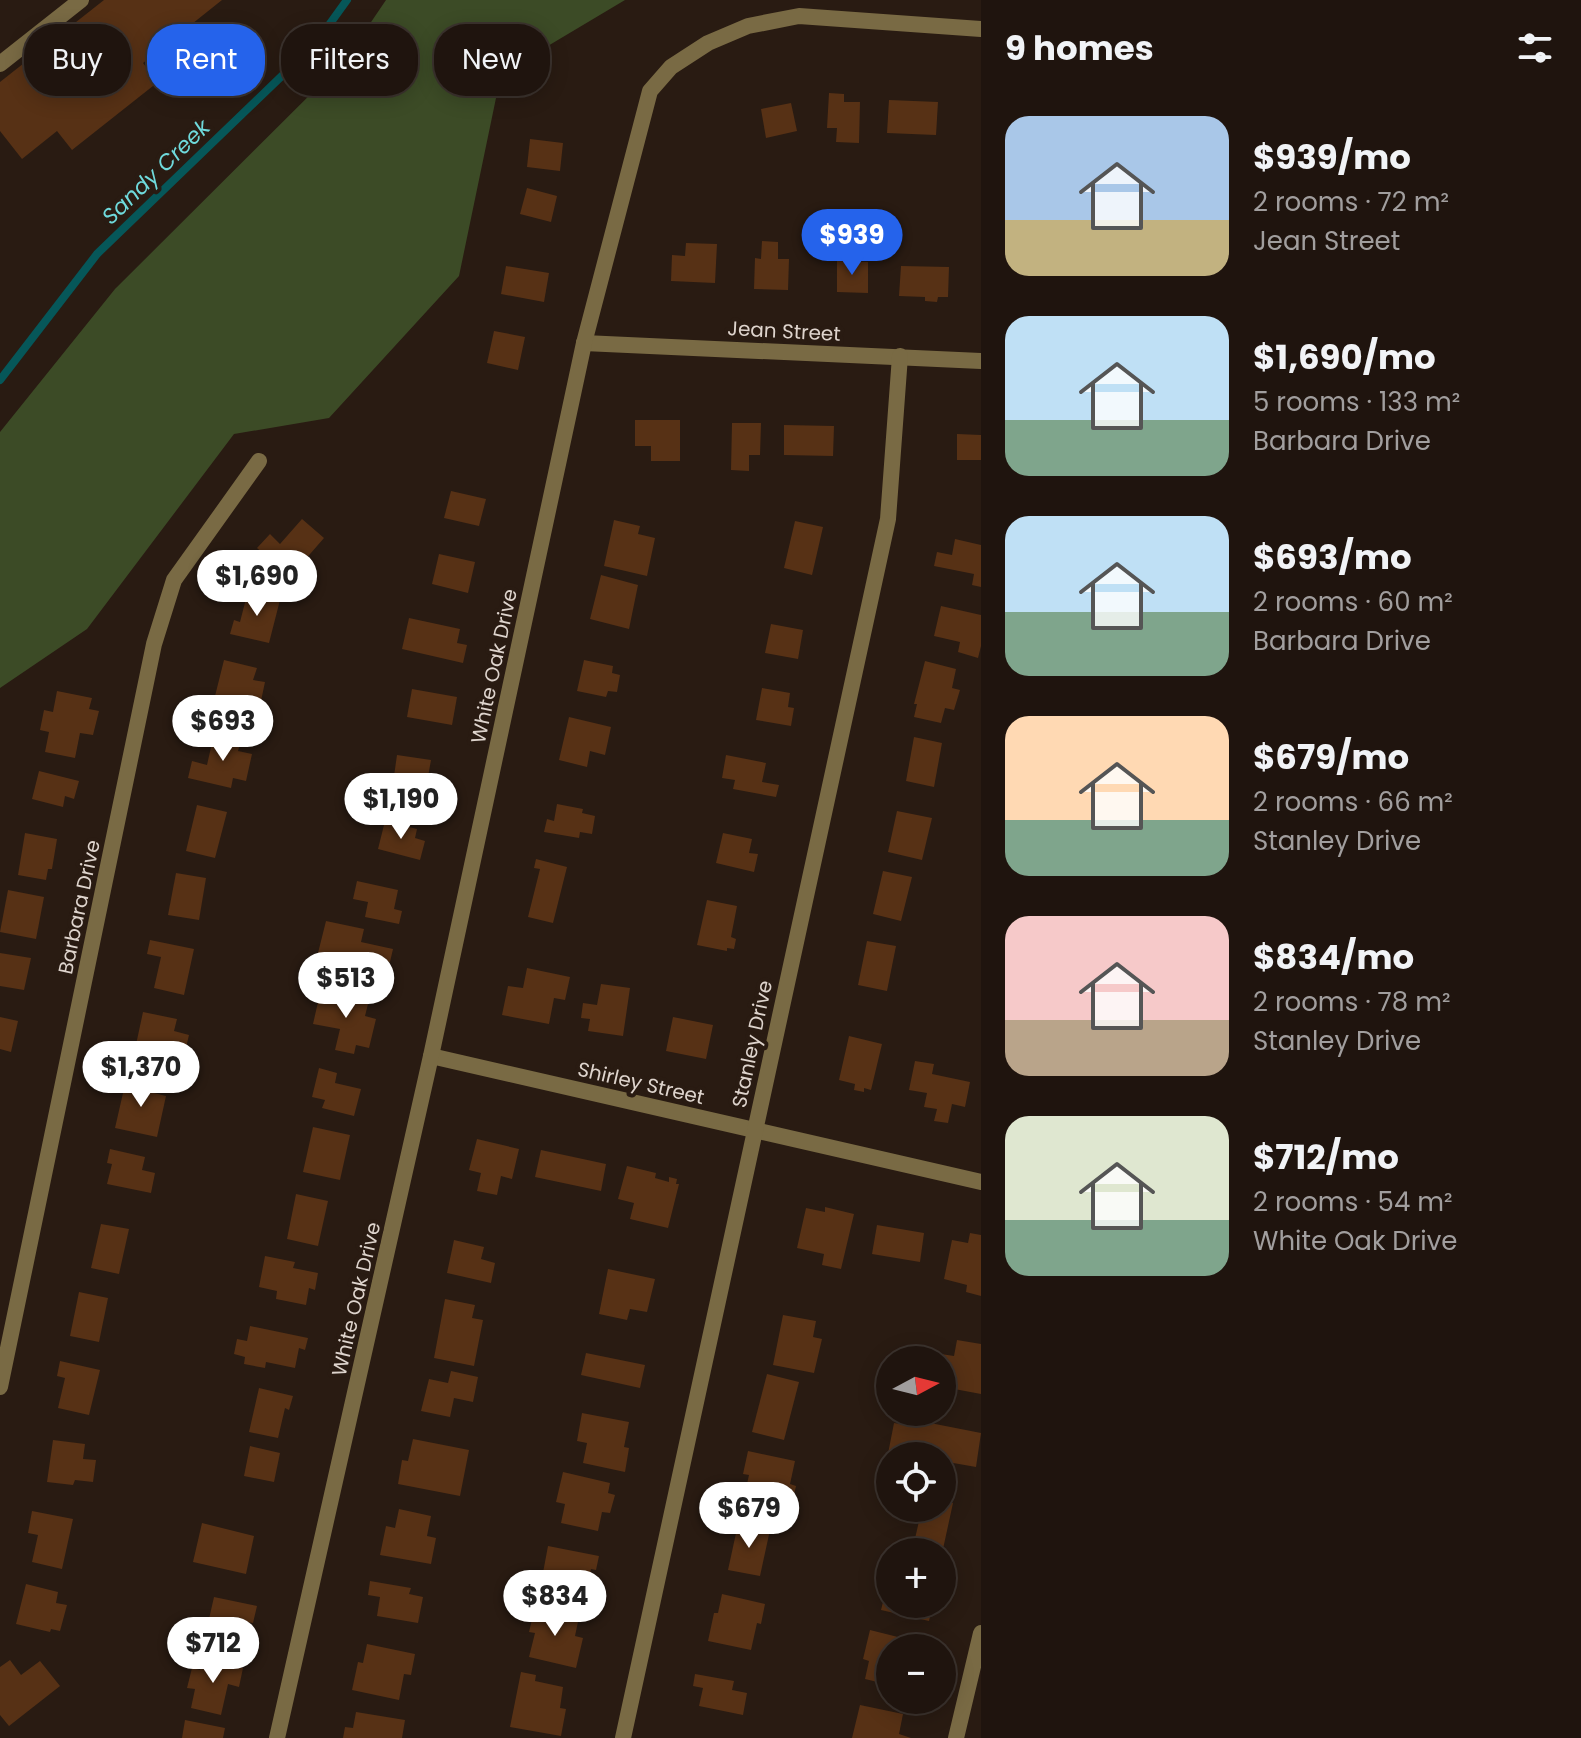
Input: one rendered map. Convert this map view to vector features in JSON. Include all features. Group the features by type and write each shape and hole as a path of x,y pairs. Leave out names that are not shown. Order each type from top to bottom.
{"street":[{"path":"0,64 81,0"},
{"name":"White Oak Drive","path":"277,1738 431,1056 584,343 650,91 671,67 708,43 748,26 799,16 981,29"},
{"name":"Jean Street","path":"584,343 981,361"},
{"name":"Stanley Drive","path":"623,1738 888,519 900,356"},
{"name":"Barbara Drive","path":"0,1387 154,644 174,580 259,461"},
{"name":"Shirley Street","path":"431,1056 981,1182"},
{"path":"956,1738 981,1633"}],"green space":[{"path":"386,0 625,0 550,45 550,24 434,24 434,96 496,96 459,276 329,418 234,434 87,629 0,688 0,432 115,289 309,96 418,96 418,24 370,24"}],"building":[{"path":"104,0 222,0 192,24 147,24 147,60 143,63 147,68 147,91 72,150 57,131 22,159 0,131 0,82 24,63 24,96 131,96 131,24 74,24"},
{"path":"829,93 844,94 844,102 860,102 859,143 836,142 837,128 827,128"},
{"path":"889,100 938,102 936,135 887,133"},
{"path":"791,103 797,131 766,138 761,109"},
{"path":"530,139 563,143 560,171 527,167"},
{"path":"527,188 557,196 551,222 520,214"},
{"path":"762,241 778,242 778,259 789,259 788,290 754,289 755,258 761,259"},
{"path":"686,243 717,244 715,283 671,281 672,255 685,256"},
{"path":"837,261 868,262 868,293 837,292"},
{"path":"506,266 549,273 544,302 501,294"},
{"path":"901,266 949,267 948,297 938,297 937,302 925,301 925,297 899,296"},
{"path":"494,331 525,337 518,370 487,363"},
{"path":"635,420 680,420 680,461 651,461 651,446 635,446"},
{"path":"732,423 761,423 760,455 749,455 749,471 731,470"},
{"path":"784,425 834,426 833,456 784,455"},
{"path":"957,434 981,435 981,460 957,460"},
{"path":"451,491 486,499 479,526 444,518"},
{"path":"302,519 324,538 290,577 257,548 270,534 280,544"},
{"path":"614,520 640,526 638,534 655,538 647,576 604,566"},
{"path":"795,521 823,527 812,575 784,568"},
{"path":"955,539 981,545 981,587 972,585 974,574 934,566 937,552 952,555"},
{"path":"439,554 475,562 468,593 432,584"},
{"path":"601,575 638,585 629,629 590,619"},
{"path":"248,591 280,600 269,643 230,634 234,620 240,622"},
{"path":"941,606 981,615 978,658 958,652 960,642 934,636"},
{"path":"409,618 460,629 457,643 467,645 463,663 402,649"},
{"path":"771,624 803,630 798,659 765,653"},
{"path":"224,660 257,668 253,680 265,682 258,715 213,704"},
{"path":"584,660 613,666 612,673 620,675 617,692 608,691 606,697 577,691"},
{"path":"925,661 956,669 952,688 960,690 954,710 945,708 941,723 914,717 917,704 914,704"},
{"path":"762,688 790,693 788,707 794,708 791,726 756,720"},
{"path":"412,689 457,697 452,725 407,717"},
{"path":"57,691 92,698 89,709 99,711 93,735 80,733 75,758 45,752 49,732 40,730 44,710 53,712"},
{"path":"569,717 611,727 605,755 590,751 587,767 559,760"},
{"path":"214,734 241,740 238,751 252,754 246,781 233,778 231,788 188,778 192,761 207,765"},
{"path":"914,737 942,743 934,787 906,781"},
{"path":"397,755 431,760 428,777 439,778 437,790 393,783"},
{"path":"726,755 766,763 762,782 779,785 776,797 733,789 735,780 722,778"},
{"path":"39,771 79,781 74,799 65,796 63,807 32,799"},
{"path":"557,804 583,809 582,813 595,816 592,834 580,832 579,838 544,832 547,819 554,821"},
{"path":"197,805 227,812 215,858 186,851"},
{"path":"897,811 932,818 922,860 888,852"},
{"path":"385,821 417,829 415,838 425,841 420,860 378,849"},
{"path":"25,833 57,839 52,869 48,869 46,880 18,875"},
{"path":"723,833 752,839 749,853 758,854 754,872 716,863"},
{"path":"536,859 567,867 553,923 528,917 540,869 534,868"},
{"path":"883,871 912,877 901,921 873,914"},
{"path":"176,873 206,878 199,920 168,915"},
{"path":"357,881 398,890 394,909 402,911 399,924 365,917 368,902 353,899"},
{"path":"8,890 44,897 36,939 0,932"},
{"path":"707,900 737,906 731,937 736,939 734,949 727,948 727,951 697,945"},
{"path":"326,921 364,929 361,942 393,949 390,962 383,961 379,979 353,973 352,978 333,975 337,958 318,953"},
{"path":"150,940 194,949 184,995 154,988 161,957 147,954"},
{"path":"867,941 896,946 887,991 858,985"},
{"path":"0,953 31,958 24,990 0,986"},
{"path":"527,968 570,977 565,1000 554,998 549,1024 502,1015 508,986 523,988"},
{"path":"601,984 630,988 623,1036 588,1031 590,1019 581,1018 583,1003 597,1005"},
{"path":"321,989 369,1000 365,1016 376,1019 369,1048 356,1045 354,1054 335,1050 340,1029 313,1024"},
{"path":"143,1012 177,1019 174,1031 189,1035 184,1056 170,1053 168,1061 134,1054"},
{"path":"0,1017 18,1021 11,1052 0,1049"},
{"path":"673,1017 713,1025 706,1059 666,1051"},
{"path":"849,1036 882,1044 871,1090 854,1090 855,1084 839,1080"},
{"path":"915,1061 934,1064 932,1074 970,1082 965,1107 952,1104 948,1123 934,1121 937,1109 924,1107 927,1093 909,1090"},
{"path":"319,1068 337,1073 335,1083 361,1089 354,1116 322,1108 325,1100 312,1097"},
{"path":"126,1080 156,1087 154,1093 166,1096 157,1137 115,1128"},
{"path":"313,1127 350,1135 340,1180 303,1172"},
{"path":"477,1139 519,1149 512,1179 501,1176 497,1195 477,1191 481,1173 469,1170"},
{"path":"110,1149 145,1157 142,1170 155,1173 151,1193 107,1184 112,1164 107,1163"},
{"path":"541,1150 606,1164 601,1191 535,1177"},
{"path":"627,1166 656,1173 655,1178 669,1182 669,1177 677,1179 676,1184 679,1184 668,1228 630,1219 634,1203 618,1199"},
{"path":"296,1194 328,1201 318,1246 287,1239"},
{"path":"825,1207 854,1214 841,1269 822,1265 824,1254 797,1248 806,1208 825,1212"},
{"path":"101,1224 129,1229 119,1274 91,1268"},
{"path":"877,1225 924,1233 920,1262 872,1254"},
{"path":"970,1233 981,1235 981,1296 966,1292 967,1285 944,1279 952,1240 968,1243"},
{"path":"454,1240 484,1247 481,1259 495,1263 491,1283 447,1273"},
{"path":"265,1256 295,1262 293,1268 318,1273 315,1290 309,1288 306,1305 276,1299 277,1291 259,1287"},
{"path":"608,1269 655,1279 647,1312 630,1309 627,1320 599,1314"},
{"path":"79,1292 108,1298 99,1342 70,1336"},
{"path":"445,1299 475,1305 472,1318 483,1320 474,1366 434,1358"},
{"path":"783,1315 816,1321 813,1337 822,1339 814,1373 773,1365"},
{"path":"250,1326 308,1338 305,1350 299,1348 295,1368 266,1362 265,1368 244,1364 245,1357 234,1354 237,1339 247,1341"},
{"path":"957,1340 981,1344 981,1394 956,1389"},
{"path":"586,1353 645,1365 640,1388 581,1375"},
{"path":"60,1361 100,1370 89,1415 58,1408 65,1378 57,1376"},
{"path":"451,1371 478,1377 473,1402 454,1398 450,1417 421,1411 429,1379 448,1383"},
{"path":"767,1374 799,1382 784,1440 752,1432"},
{"path":"259,1388 293,1396 289,1410 285,1408 278,1438 249,1432"},
{"path":"582,1413 629,1422 624,1447 629,1448 625,1472 583,1463 587,1443 577,1441"},
{"path":"893,1426 945,1426 981,1433 976,1467 956,1463 956,1442 890,1442"},
{"path":"413,1439 469,1450 460,1496 398,1484 402,1460 408,1461"},
{"path":"53,1440 85,1444 83,1459 96,1460 93,1482 75,1480 73,1485 47,1482"},
{"path":"250,1446 280,1453 274,1482 244,1476"},
{"path":"748,1451 795,1461 790,1484 796,1486 790,1512 743,1502 749,1475 743,1474"},
{"path":"563,1472 610,1483 608,1493 615,1495 610,1513 602,1512 598,1531 561,1523 565,1504 556,1502"},
{"path":"399,1509 431,1516 427,1536 436,1538 431,1564 380,1555 386,1526 395,1528"},
{"path":"32,1511 73,1519 62,1569 32,1562 38,1535 28,1533"},
{"path":"919,1522 949,1522 945,1538 915,1538"},
{"path":"202,1523 254,1536 246,1574 193,1562"},
{"path":"738,1524 770,1530 760,1576 728,1570"},
{"path":"548,1546 599,1556 596,1570 591,1569 587,1587 542,1578"},
{"path":"370,1581 411,1588 409,1594 423,1597 418,1623 377,1616 380,1597 368,1595"},
{"path":"26,1584 58,1592 56,1603 67,1605 60,1631 51,1629 50,1632 16,1624"},
{"path":"722,1594 765,1604 751,1650 708,1641"},
{"path":"214,1597 257,1606 253,1623 241,1621 234,1648 204,1641"},
{"path":"535,1607 579,1617 575,1636 583,1638 576,1668 529,1657 535,1633 529,1632"},
{"path":"870,1630 886,1634 876,1634 876,1682 865,1679 869,1661 863,1659"},
{"path":"367,1644 415,1654 411,1675 404,1674 399,1700 352,1690 358,1662 363,1663"},
{"path":"203,1658 243,1668 239,1687 228,1684 221,1715 191,1708 195,1689 187,1688 192,1668 200,1670"},
{"path":"10,1660 21,1675 40,1661 60,1686 9,1726 0,1715 0,1667"},
{"path":"521,1672 536,1675 535,1681 563,1687 560,1708 566,1709 561,1736 510,1727"},
{"path":"695,1674 734,1681 732,1690 747,1693 743,1715 699,1706 703,1688 693,1686"},
{"path":"860,1705 876,1708 876,1714 903,1714 899,1734 911,1738 852,1738"},
{"path":"356,1712 405,1720 402,1738 343,1738 345,1727 353,1728"},
{"path":"185,1720 225,1728 223,1738 182,1738"}],"waterway":[{"name":"Sandy Creek","path":"0,380 97,254 316,43 347,0"}]}
